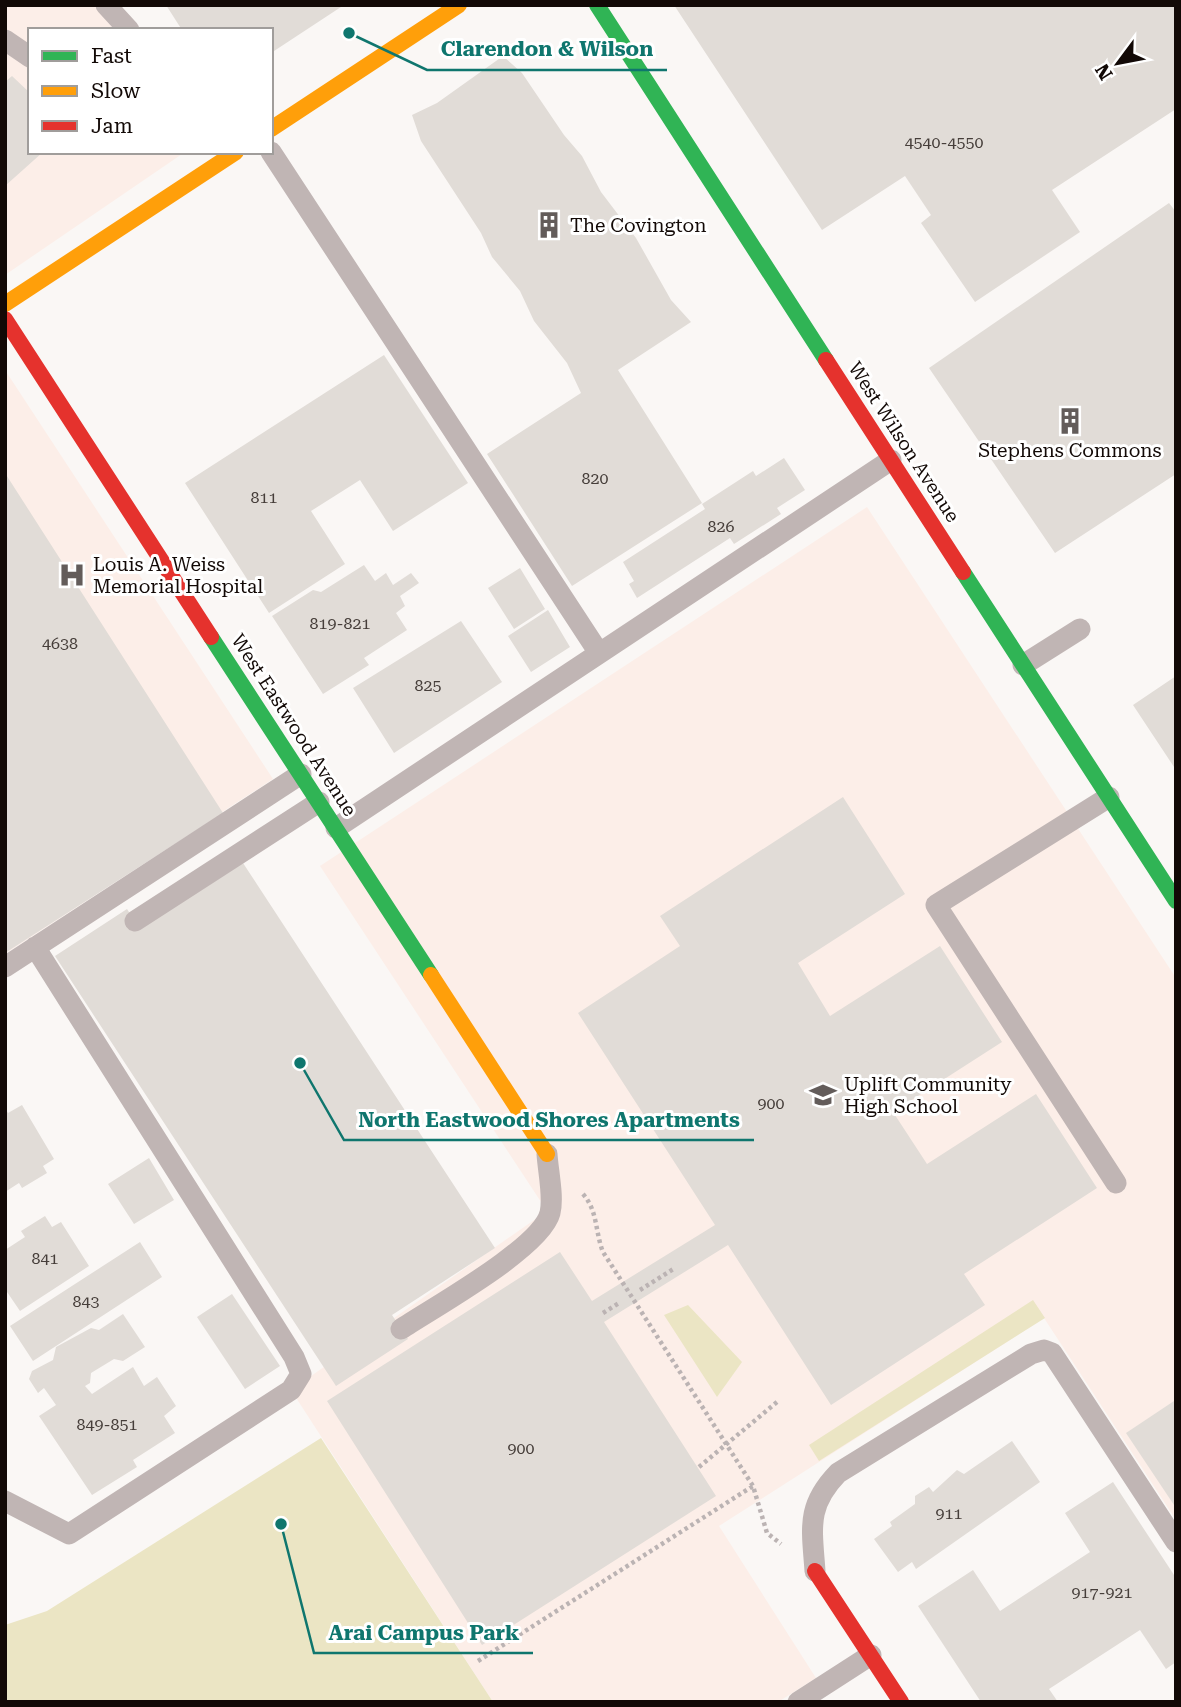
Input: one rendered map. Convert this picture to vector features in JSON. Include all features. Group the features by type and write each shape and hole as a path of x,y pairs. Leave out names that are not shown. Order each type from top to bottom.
{"street":[{"path":"273,128 460,5"},
{"name":"West Wilson Avenue","path":"597,5 1176,901"},
{"path":"5,304 233,154"},
{"name":"West Eastwood Avenue","path":"5,319 547,1154"},
{"path":"815,1571 901,1702"}],"lane":[{"path":"106,5 127,28"},
{"path":"5,40 28,56"},
{"path":"272,154 599,653"},
{"path":"336,828 891,460"},
{"path":"1023,665 1080,629"},
{"path":"5,967 301,774"},
{"path":"1109,797 936,905 1116,1183"},
{"path":"135,922 319,802"},
{"path":"5,1501 69,1534 291,1390 301,1374 294,1357 36,947"},
{"path":"401,1329 515,1255 535,1238 550,1213 547,1154"},
{"path":"815,1571 811,1517 821,1490 838,1473 1031,1354 1044,1350 1052,1353 1176,1542"},
{"path":"798,1702 871,1655"}],"path":[{"path":"547,1154 590,1202 603,1252 753,1486 767,1533 815,1571"},
{"path":"640,1290 675,1268"},
{"path":"603,1313 619,1303"},
{"path":"699,1466 777,1402"},
{"path":"478,1661 753,1486"}],"shaded area":[{"path":"5,5 105,5 126,28 28,28 28,154 182,154 5,275"},
{"name":"Louis A. Weiss Memorial Hospital","path":"5,370 273,779 5,954"},
{"name":"Uplift Community High School","path":"867,507 1176,978 1176,1520 1044,1318 719,1526 816,1678 778,1702 493,1702 291,1390 547,1211 320,866"},
{"path":"1033,1300 1045,1318 819,1461 809,1445"},
{"path":"688,1305 742,1362 717,1397 664,1315"},
{"path":"321,1438 493,1702 5,1702 5,1625 47,1611"}],"building":[{"path":"166,5 344,5 273,52 273,28 181,28"},
{"path":"674,5 1176,5 1176,109 1052,190 1080,232 975,302 921,223 931,215 905,176 822,230"},
{"name":"The Covington","path":"503,56 522,73 564,135 582,156 601,192 636,238 671,300 691,322 618,370 702,503 572,586 487,454 581,393 567,363 534,321 520,291 492,257 481,233 421,141 412,115 437,103"},
{"path":"12,76 28,91 28,154 41,154 5,186 5,82"},
{"name":"Stephens Commons","path":"1169,203 1176,212 1176,474 1055,553 929,368"},
{"path":"384,355 468,483 393,531 360,480 311,511 345,564 269,613 185,483"},
{"path":"784,458 805,490 777,508 781,514 734,544 730,538 637,598 629,584 634,581 623,562 705,509 702,504 753,471 756,476"},
{"name":"Louis A. Weiss Memorial Hospital","path":"5,473 223,813 5,953"},
{"path":"364,565 375,581 386,573 393,585 411,573 419,583 400,596 405,606 396,613 407,630 364,658 369,665 323,694 272,616 313,590 321,592"},
{"path":"520,568 545,609 514,629 488,588"},
{"path":"548,610 570,647 531,672 508,636"},
{"path":"461,621 502,682 394,753 353,688"},
{"path":"1176,676 1176,770 1133,705"},
{"path":"843,797 905,894 798,963 830,1016 940,946 1002,1042 893,1112 927,1164 1036,1094 1097,1188 964,1274 985,1305 831,1405 728,1245 604,1322 716,1496 482,1645 327,1401 560,1252 592,1301 715,1225 578,1013 680,946 660,916"},
{"path":"243,863 495,1248 392,1315 408,1339 336,1386 55,956 127,909 140,929"},
{"path":"22,1105 54,1159 43,1166 47,1173 22,1188 19,1183 5,1192 5,1108 8,1113"},
{"path":"149,1158 174,1200 134,1224 108,1184"},
{"path":"45,1216 52,1227 61,1222 89,1266 20,1311 5,1289 5,1250 25,1237 21,1231"},
{"path":"140,1242 162,1277 33,1361 10,1326"},
{"path":"232,1294 280,1366 245,1389 197,1317"},
{"path":"123,1314 145,1347 123,1361 114,1359 91,1373 90,1383 85,1386 92,1394 133,1367 144,1386 157,1377 176,1406 164,1416 175,1433 133,1460 137,1467 92,1495 39,1416 56,1405 44,1388 38,1393 29,1379 32,1371 53,1360 56,1347 91,1328 99,1330"},
{"path":"1174,1401 1176,1404 1176,1508 1126,1433"},
{"path":"1012,1441 1040,1482 916,1569 912,1562 898,1572 874,1539 892,1526 890,1522 915,1504 915,1496 929,1487 933,1492 957,1470 964,1474"},
{"path":"1113,1482 1176,1578 1176,1662 1166,1669 1140,1630 1049,1689 1058,1702 981,1702 918,1606 973,1570 1000,1611 1090,1552 1065,1513"}],"traffic: fast":[{"path":"597,5 826,360"},
{"path":"963,572 1176,901"},
{"path":"211,637 431,975"}],"traffic: slow":[{"path":"273,128 459,5"},
{"path":"5,304 233,154"},
{"path":"431,975 547,1154"}],"traffic: jam":[{"path":"5,319 211,637"},
{"path":"826,360 963,572"},
{"path":"815,1571 901,1702"}],"place":[{"name":"Clarendon & Wilson","path":"349,33"},
{"name":"The Covington","path":"549,225"},
{"name":"Stephens Commons","path":"1070,421"},
{"name":"Louis A. Weiss Memorial Hospital","path":"72,575"},
{"name":"North Eastwood Shores Apartments","path":"300,1063"},
{"name":"Uplift Community High School","path":"823,1095"},
{"name":"Arai Campus Park","path":"281,1524"}]}
